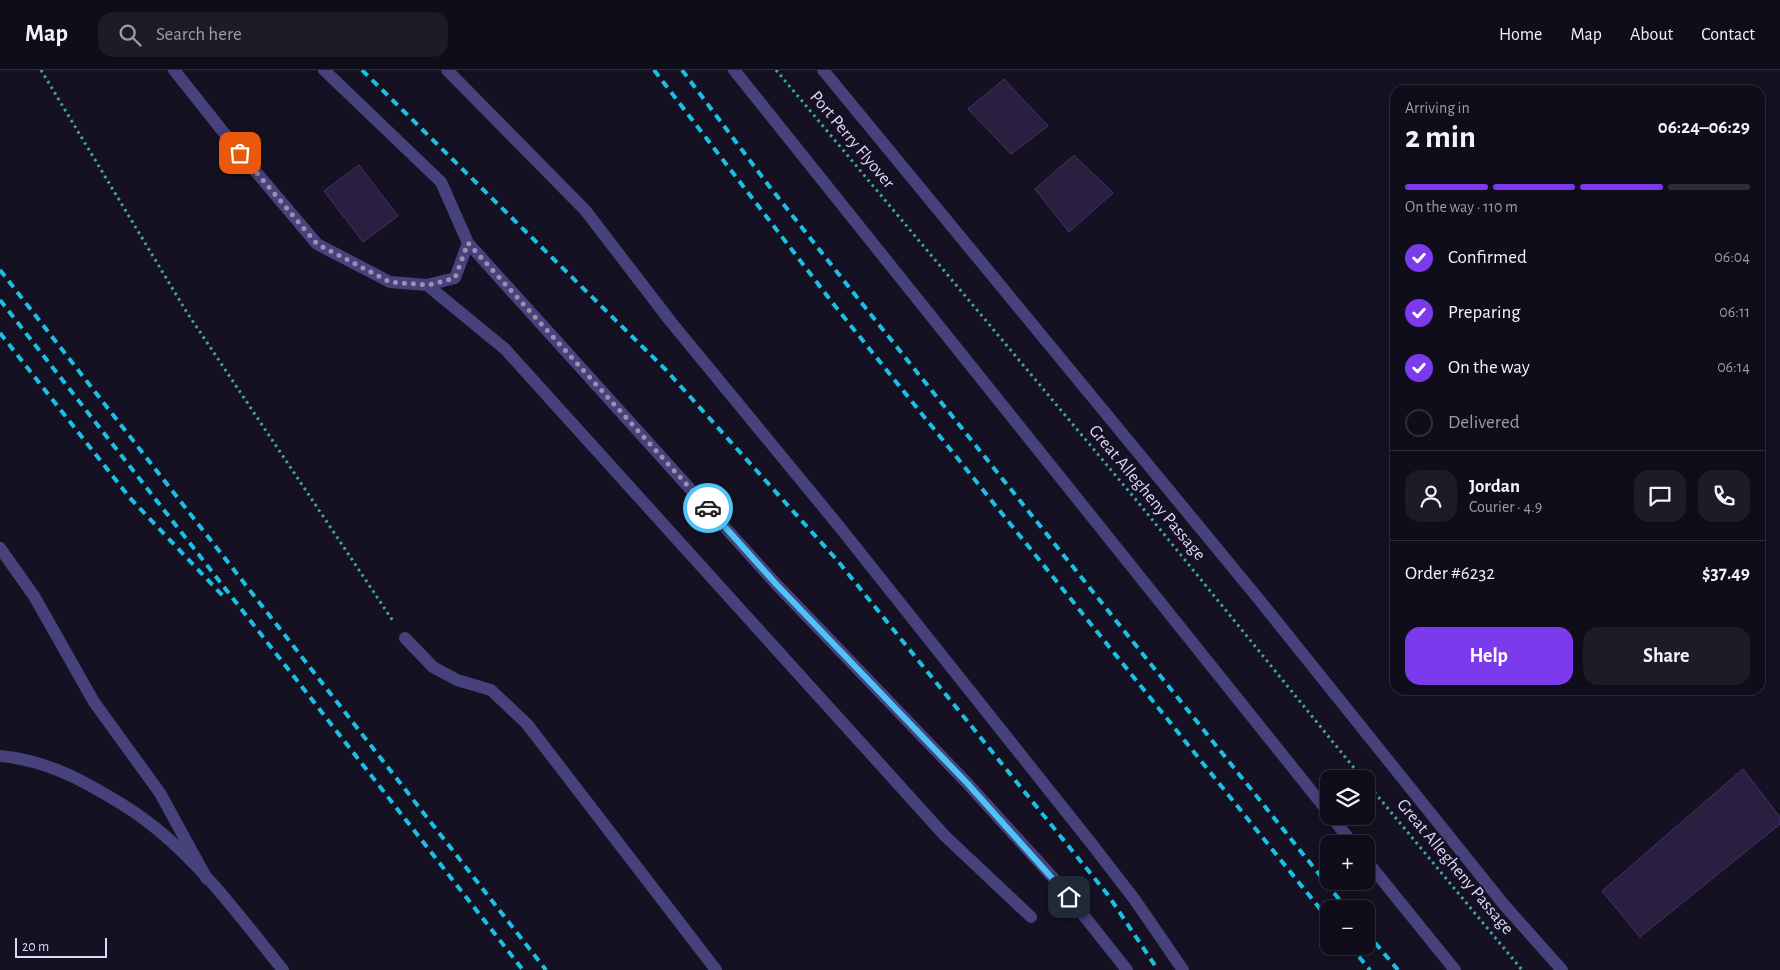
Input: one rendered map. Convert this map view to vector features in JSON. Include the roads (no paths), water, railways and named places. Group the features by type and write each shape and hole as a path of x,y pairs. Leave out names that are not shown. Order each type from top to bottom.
{"street":[{"path":"174,70 240,153 317,244 390,282 428,285 455,278 468,243"},
{"path":"324,70 441,182 468,243 777,585 980,797 1057,882 1127,970"},
{"path":"447,70 585,210 683,337 844,532 1097,850 1135,900 1183,970"},
{"path":"734,70 1320,802"},
{"path":"824,70 1264,605 1505,906 1562,970"},
{"path":"428,285 505,349 945,836 1031,917"},
{"path":"0,548 34,596 94,702 160,792 207,879"},
{"path":"405,638 433,667 457,680 491,690 527,724 716,970"},
{"path":"0,756 23,758 49,765 117,800 142,817 207,879 283,970"},
{"path":"1338,825 1346,835"},
{"path":"1375,871 1455,970"}],"railway":[{"path":"362,70 666,370 837,560 1108,895 1158,970"},
{"path":"654,70 835,306 1320,909"},
{"path":"682,70 769,186 860,301 1340,900"},
{"path":"0,270 546,970"},
{"path":"0,300 523,970"},
{"path":"0,333 130,498 223,596"},
{"path":"1375,943 1398,970"},
{"path":"1358,955 1370,970"}]}
